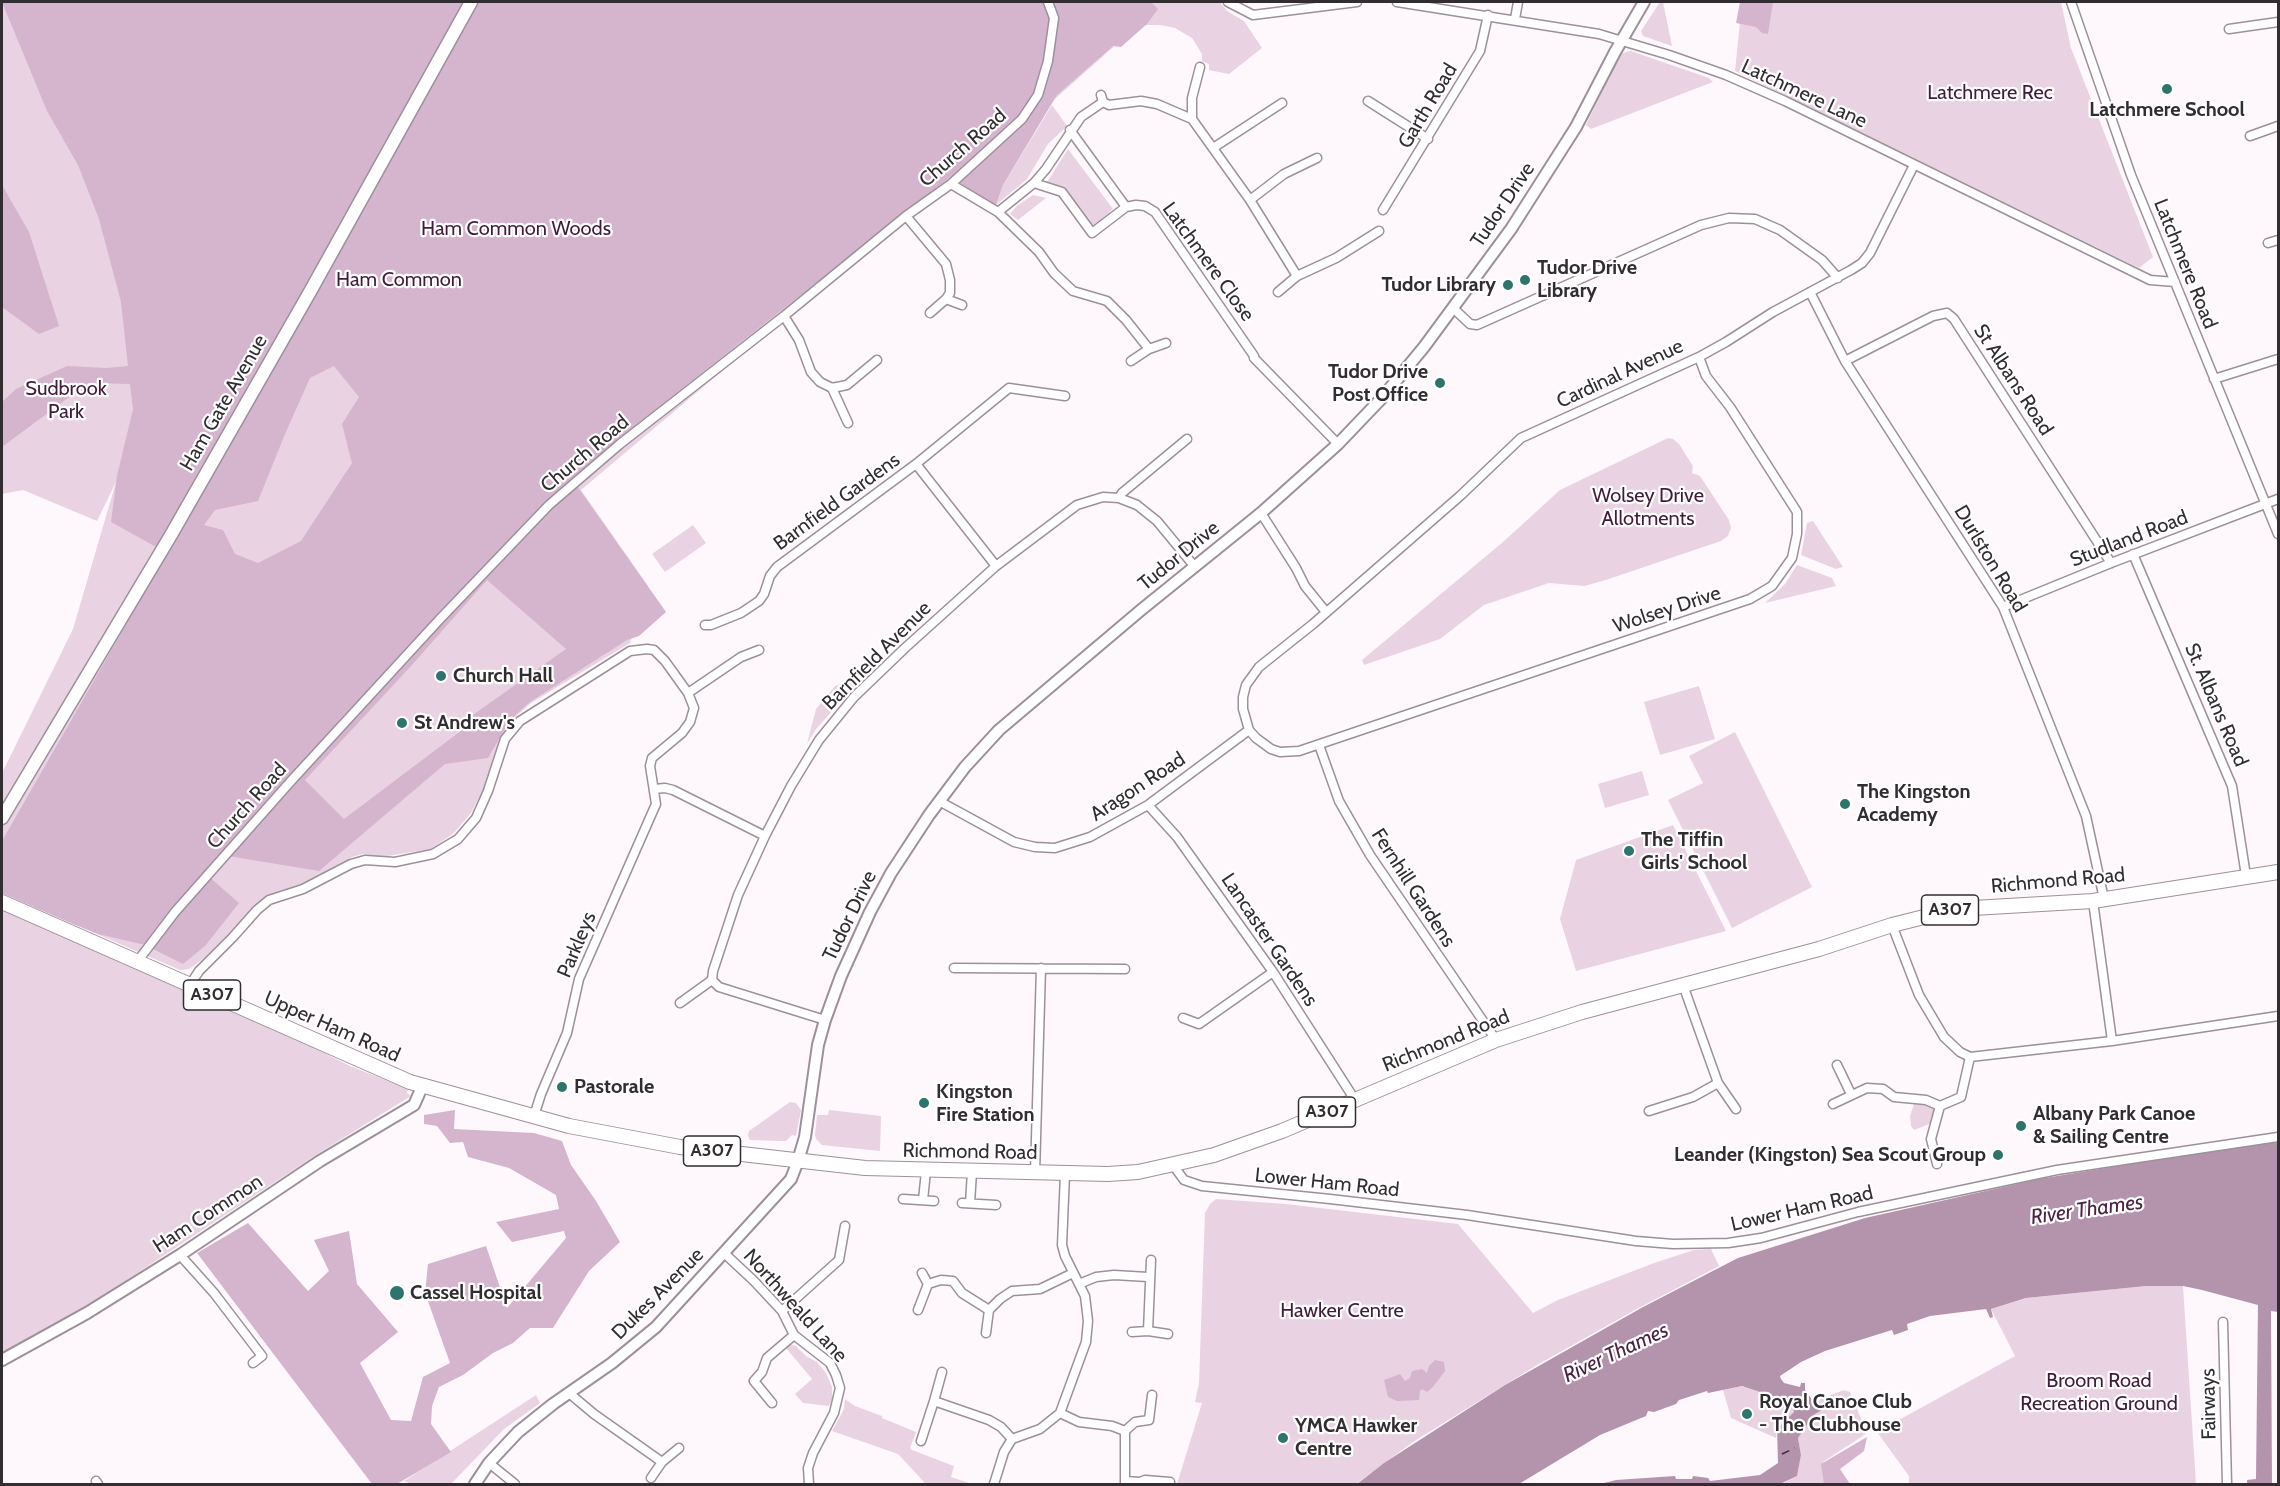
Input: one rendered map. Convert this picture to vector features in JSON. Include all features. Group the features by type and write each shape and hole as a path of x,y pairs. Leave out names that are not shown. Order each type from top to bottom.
{"main road":[{"name":"Ham Gate Avenue","path":"2,818 183,514 306,301 471,2"},
{"name":"Richmond Road","path":"625,1137 701,1150 865,1168 1065,1174 1138,1172 1214,1155 1282,1131 1496,1040 1571,1015 1819,949 1892,925 1956,909 2099,900 2278,872"},
{"name":"Upper Ham Road","path":"2,902 422,1087 625,1137"}],"street":[{"name":"Church Road","path":"137,962 175,912 291,781 439,620 549,505 620,444 784,316 906,216 951,184 1023,119 1038,95 1048,61 1054,18 1048,2"},
{"path":"1228,2 1253,15 1358,2"},
{"name":"Latchmere Lane","path":"1397,2 1576,29 1669,55 1726,75 1785,101 2150,280 2175,282"},
{"path":"1515,19 1518,2"},
{"name":"Tudor Drive","path":"798,1161 806,1130 815,1063 825,1020 841,976 874,905 908,846 939,801 965,767 999,730 1261,513 1338,444 1381,399 1453,308 1511,229 1576,127 1620,42 1644,2"},
{"name":"Latchmere Road","path":"2071,2 2131,175 2278,534"},
{"name":"Garth Road","path":"1383,210 1480,51 1488,15"},
{"path":"2229,29 2278,22"},
{"path":"1192,119 1192,98 1200,68"},
{"path":"998,212 1034,183 1046,169 1070,130 1102,99 1109,105 1141,101 1157,104 1192,119 1250,200 1298,276"},
{"path":"1368,101 1428,139"},
{"path":"1213,148 1282,103"},
{"path":"2250,136 2278,126"},
{"path":"1034,183 1062,192 1092,233 1126,207 1070,130"},
{"path":"1250,200 1284,174 1317,158"},
{"name":"Cardinal Avenue","path":"1326,612 1460,496 1521,438 1699,357 1862,263 1870,253 1914,165"},
{"path":"951,184 990,205 998,212 1039,252 1054,273 1073,291 1107,301 1149,349"},
{"name":"Latchmere Close","path":"1126,207 1145,206 1155,212 1254,357 1338,444"},
{"path":"906,216 946,264 950,280 950,293 930,313"},
{"path":"1453,308 1470,324 1477,325 1701,225 1729,218 1755,219 1780,230 1822,260 1838,278"},
{"path":"1278,292 1298,276 1336,258 1379,231"},
{"path":"2268,243 2278,240"},
{"name":"Durlston Road","path":"1810,292 1845,361 2003,607 2086,816 2099,900 2112,1041"},
{"path":"946,299 962,305"},
{"name":"St Albans Road","path":"1845,361 1933,316 1947,313 1954,319 2111,563"},
{"path":"784,316 799,340 811,372 820,382 832,388 847,385 877,360"},
{"path":"1131,361 1149,349 1167,343"},
{"name":"Wolsey Drive","path":"1319,745 1750,599 1772,586 1792,558 1797,534 1797,512 1730,407 1706,376 1699,357"},
{"path":"2214,379 2278,359"},
{"path":"832,388 848,423"},
{"name":"Barnfield Gardens","path":"705,625 711,625 741,613 759,601 770,576 777,567 916,464 1009,388 1065,396"},
{"path":"1187,439 1122,493 1119,498 1146,511 1195,567"},
{"name":"Barnfield Gardens","path":"916,464 996,566"},
{"name":"Barnfield Avenue","path":"712,980 738,895 765,836 791,786 819,740 854,697 996,566 1077,504 1103,497 1119,498"},
{"name":"Studland Road","path":"2003,607 2133,554 2278,499"},
{"path":"1261,513 1305,586 1326,612 1252,675 1246,685 1243,709 1249,730 1264,745 1280,752 1299,751 1319,745"},
{"name":"St. Albans Road","path":"2133,554 2232,786 2246,876"},
{"path":"190,985 199,971 269,900 303,889 351,864 365,860 395,862 433,854 458,839 476,818 488,791 505,739 520,721 630,651 654,650 665,661 688,693 741,657 759,650"},
{"name":"Parkleys","path":"534,1116 567,1032 579,979 656,804 650,766 652,758 690,722 693,708 688,693"},
{"name":"Aragon Road","path":"939,801 1014,842 1035,847 1055,848 1090,837 1148,805 1249,730"},
{"name":"Fernhill Gardens","path":"1319,745 1339,801 1370,855 1496,1040"},
{"path":"654,789 673,790 765,836"},
{"name":"Lancaster Gardens","path":"1148,805 1177,837 1273,972 1355,1100"},
{"path":"1892,925 1919,995 1944,1037 1960,1052 1970,1057 2112,1041 2278,1016"},
{"path":"954,968 1125,969"},
{"path":"1035,1173 1041,968"},
{"path":"1183,1018 1198,1024 1273,972"},
{"path":"680,1003 712,980 718,987 825,1020"},
{"path":"1683,985 1718,1083 1736,1109"},
{"path":"1833,1104 1867,1088 1883,1089 1894,1097 1926,1100 1940,1106 1961,1097 1970,1057"},
{"path":"1837,1065 1851,1094"},
{"path":"1649,1111 1693,1097 1718,1083"},
{"name":"Ham Common","path":"2,1360 87,1313 180,1255 320,1161 414,1105 422,1087"},
{"path":"1937,1164 1931,1138 1940,1106"},
{"name":"Lower Ham Road","path":"1177,1164 1181,1177 1202,1186 1456,1214 1636,1241 1673,1244 1728,1243 1761,1238 1858,1212 2057,1170 2278,1137"},
{"name":"Dukes Avenue","path":"475,1485 489,1463 518,1432 612,1363 656,1327 791,1179 798,1161"},
{"path":"923,1200 926,1171"},
{"path":"972,1172 966,1203 996,1205"},
{"path":"994,1485 1004,1452 1012,1439 1040,1429 1060,1413 1086,1341 1088,1321 1085,1296 1062,1245 1065,1174"},
{"path":"903,1199 934,1201"},
{"path":"782,1311 839,1260 845,1226"},
{"name":"Northweald Lane","path":"723,1253 782,1311 794,1335 830,1363 836,1375 840,1388 834,1413 813,1453 808,1468 809,1485"},
{"path":"180,1255 214,1293 262,1356 253,1363"},
{"path":"1148,1331 1150,1260"},
{"path":"986,1333 989,1310 1000,1299 1012,1291 1040,1289 1073,1272"},
{"path":"918,1310 928,1284 922,1273"},
{"path":"1080,1284 1096,1277 1114,1275 1148,1277"},
{"path":"928,1284 941,1280 953,1281 962,1293 989,1310"},
{"name":"Fairways","path":"2223,1322 2227,1485"},
{"path":"1132,1332 1148,1331 1168,1334"},
{"path":"772,1403 754,1381 762,1372 767,1358 794,1335"},
{"path":"921,1441 942,1372"},
{"path":"569,1393 594,1414 662,1462"},
{"path":"1152,1395 1149,1420 1135,1422 1125,1431 1125,1483 1146,1480 1170,1482"},
{"path":"934,1401 989,1420 1001,1427 1012,1439"},
{"path":"1060,1413 1079,1422 1112,1426 1125,1431"},
{"path":"651,1478 662,1462 679,1448"},
{"path":"489,1463 515,1485"}],"green space":[{"name":"Ham Common Woods","path":"2,2 1220,2 1227,11 1244,21 1262,48 1229,74 1209,70 1209,64 1202,61 1202,54 1192,38 1175,28 1138,25 1056,98 906,216 581,490 648,586 630,643 531,703 512,720 500,741 484,788 471,813 454,833 431,849 381,857 363,854 352,857 306,883 263,899 204,958 189,969 180,970 2,893 2,773 73,629 116,482 97,521 23,490 2,494"},
{"name":"Ham Common Woods","path":"2,2 1151,2 1158,9 1147,24 1121,47 1113,46 1057,95 1003,185 996,205 950,177 617,440 572,479 666,612 639,636 627,640 530,702 510,720 488,758 445,764 319,871 222,855 207,875 239,903 205,946 183,964 145,945 98,934 2,893 2,841 167,553 111,522 117,476 133,409 130,384 88,383 2,447 2,402 16,389 67,366 106,368 128,366 121,302 99,219 78,165 47,111","holes":["334,366 359,397 342,424 352,463 301,541 258,563 235,554 223,530 204,525 215,510 258,501 310,378","487,580 566,649 470,717 474,721 344,819 305,780"]},
{"path":"1660,2 1663,2 1672,46 1643,36 1641,31"},
{"path":"1740,2 1773,2 1768,34 1762,33 1756,27 1736,23"},
{"name":"Latchmere Rec","path":"1742,2 2061,2 2071,48 2153,257 2139,268 1735,71"},
{"path":"1631,51 1709,78 1713,82 1591,129 1586,125 1618,59 1623,53"},
{"path":"1052,105 1067,126 1048,144 1027,179 996,205 1003,185"},
{"path":"1068,149 1113,209 1092,228 1065,193 1046,184"},
{"path":"2,185 29,232 59,326 39,334 2,307"},
{"path":"1033,195 1046,198 1018,220 1010,214 1017,206"},
{"name":"Wolsey Drive Allotments","path":"1668,438 1679,444 1693,466 1692,473 1700,476 1729,520 1731,528 1728,536 1721,541 1606,580 1584,586 1549,583 1484,605 1440,639 1364,665 1362,660 1503,542 1560,490"},
{"path":"1813,521 1843,567 1836,569 1801,555 1807,523"},
{"path":"693,525 706,543 665,572 652,554"},
{"path":"1797,565 1832,578 1836,586 1765,603 1785,584"},
{"path":"864,676 816,729 807,744 816,709 835,686"},
{"path":"1699,686 1715,739 1660,755 1644,702"},
{"path":"1735,732 1812,887 1732,928 1668,800 1703,783 1689,756"},
{"path":"1642,771 1649,795 1605,808 1598,784"},
{"path":"1673,825 1726,931 1576,971 1560,919 1576,860"},
{"path":"2,908 271,1026 350,1066 408,1089 407,1093 411,1096 319,1153 113,1289 62,1321 2,1354"},
{"path":"790,1102 796,1103 801,1110 796,1136 792,1135 786,1141 750,1140 749,1131"},
{"path":"1914,1104 1932,1107 1935,1111 1932,1123 1914,1130 1910,1116"},
{"path":"455,1110 454,1129 534,1133 562,1141 571,1165 620,1242 589,1271 553,1328 530,1328 513,1343 493,1353 463,1375 439,1387 432,1406 431,1424 451,1452 397,1484 372,1484 197,1253 248,1223 308,1291 329,1271 314,1240 349,1231 357,1284 398,1332 360,1363 391,1420 411,1421 423,1377 450,1363 425,1293 428,1264 486,1246 507,1308 566,1238 564,1231 512,1242 496,1222 559,1209 556,1195 509,1168 468,1157 463,1142 450,1143 437,1126 424,1124 424,1115"},
{"path":"829,1110 881,1116 880,1151 822,1145 815,1135 817,1115 828,1115"},
{"name":"Hawker Centre","path":"1216,1199 1286,1204 1458,1224 1533,1313 1558,1300 1694,1250 1711,1249 1719,1266 1537,1365 1413,1442 1356,1484 1177,1484 1202,1403 1195,1402 1199,1383 1205,1213"},
{"name":"Broom Road Recreation Ground","path":"2146,1286 2183,1286 2196,1484 1909,1484 1909,1476 1877,1432 2015,1356 1991,1309 2027,1298"},
{"path":"790,1344 817,1362 826,1373 832,1387 832,1399 829,1406 803,1403 795,1394 812,1379 786,1348"},
{"path":"1435,1360 1444,1362 1445,1371 1427,1392 1422,1389 1420,1391 1419,1400 1397,1401 1388,1397 1384,1380 1400,1374 1405,1381 1410,1378 1412,1371 1422,1369 1427,1373 1429,1366"},
{"path":"1742,1386 1793,1402 1794,1412 1777,1428 1776,1438 1731,1418 1723,1390"},
{"path":"1844,1390 1850,1392 1867,1433 1823,1462 1838,1484 1782,1484 1797,1476 1801,1455 1798,1438 1815,1414 1816,1405 1820,1399"},
{"path":"536,1395 540,1403 504,1429 451,1484 412,1484 404,1481"},
{"path":"845,1399 855,1406 916,1432 910,1448 912,1450 954,1466 951,1477 972,1484 923,1484 924,1482 898,1454 832,1431 844,1409"},
{"path":"1867,1437 1864,1451 1840,1469 1850,1484 1824,1484 1821,1464"}],"water":[{"name":"River Thames","path":"2278,1142 2278,1312 2271,1311 2272,1484 2247,1484 2247,1480 2256,1479 2258,1305 2183,1286 2146,1286 2026,1298 1991,1309 1993,1317 1990,1318 1986,1309 1930,1316 1907,1324 1908,1330 1894,1335 1892,1330 1825,1351 1801,1362 1780,1376 1781,1379 1784,1383 1800,1387 1801,1383 1805,1383 1805,1390 1822,1410 1815,1414 1798,1438 1801,1455 1797,1476 1780,1484 1600,1484 1616,1480 1675,1476 1676,1479 1692,1479 1693,1476 1708,1478 1710,1481 1760,1475 1778,1463 1777,1428 1794,1412 1793,1403 1742,1386 1708,1393 1707,1391 1679,1400 1676,1404 1654,1412 1648,1411 1646,1416 1600,1435 1519,1484 1357,1484 1384,1463 1505,1385 1643,1307 1738,1258 1865,1218 2039,1179 2226,1148"}],"ferry route":[{"path":"1782,1454 1795,1448"}],"place":[{"name":"Latchmere School","path":"2167,89"},
{"name":"Tudor Drive Library","path":"1525,280"},
{"name":"Tudor Library","path":"1508,285"},
{"name":"Tudor Drive Post Office","path":"1440,383"},
{"name":"Church Hall","path":"441,676"},
{"name":"St Andrew's","path":"402,723"},
{"name":"The Kingston Academy","path":"1845,804"},
{"name":"The Tiffin Girls' School","path":"1629,851"},
{"name":"Pastorale","path":"562,1087"},
{"name":"Kingston Fire Station","path":"924,1103"},
{"name":"Albany Park Canoe & Sailing Centre","path":"2021,1126"},
{"name":"Leander (Kingston) Sea Scout Group","path":"1998,1155"},
{"name":"Cassel Hospital","path":"397,1293"},
{"name":"Royal Canoe Club - The Clubhouse","path":"1747,1414"},
{"name":"YMCA Hawker Centre","path":"1283,1438"}],"park label":[{"name":"Sudbrook Park","path":"66,400"}]}
